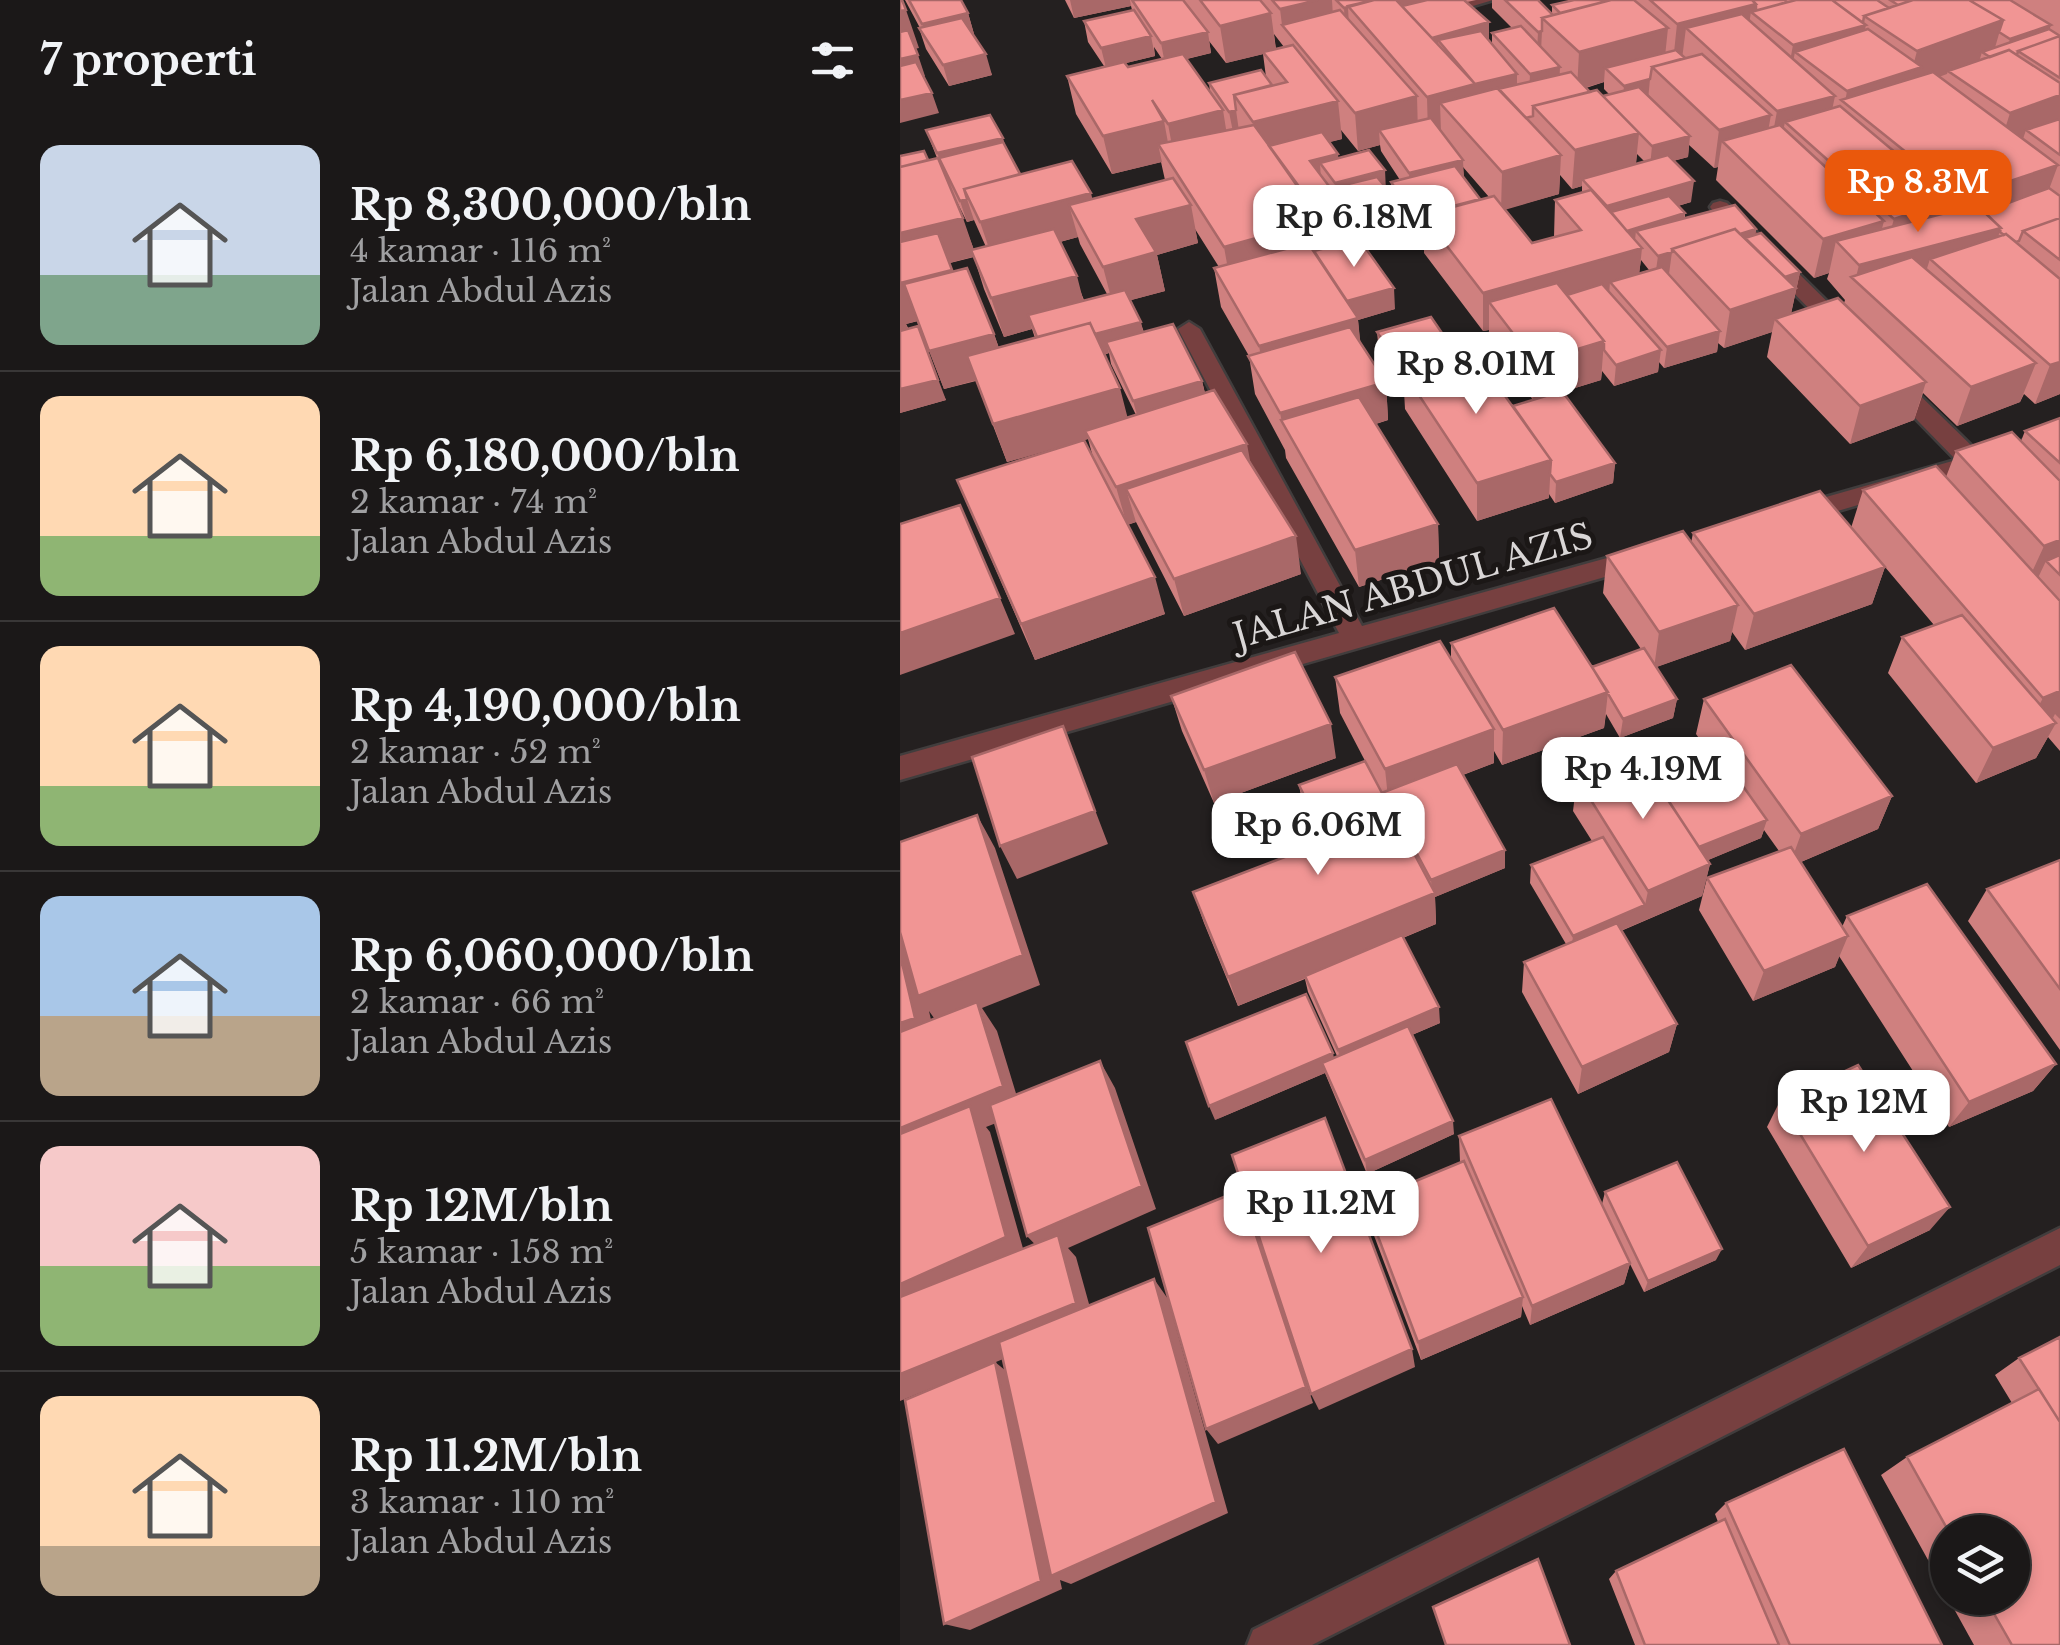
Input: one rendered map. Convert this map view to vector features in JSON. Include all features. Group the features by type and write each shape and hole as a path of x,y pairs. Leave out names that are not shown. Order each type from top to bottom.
{"street":[{"path":"1408,20 1484,0"},
{"path":"1720,206 1975,464"},
{"path":"1189,329 1355,638"},
{"path":"1768,522 2060,438"},
{"name":"JALAN ABDUL AZIS","path":"900,768 1674,548"},
{"path":"1268,1645 2060,1246"}],"building":[{"path":"909,0 961,0 968,13 922,24"},
{"path":"1132,0 1183,0 1208,32 1161,43"},
{"path":"1200,0 1260,0 1271,13 1220,26"},
{"path":"1272,0 1318,0 1280,9"},
{"path":"1336,0 1374,0 1344,8"},
{"path":"1396,0 1475,84 1427,97 1348,6"},
{"path":"1427,0 1464,0 1489,22 1432,38 1402,6"},
{"path":"1505,0 1538,0 1553,15 1542,18 1542,31 1538,32"},
{"path":"1574,0 1611,0 1560,13 1552,5"},
{"path":"1611,0 1634,0 1668,28 1579,52 1542,18"},
{"path":"1650,0 1752,0 1756,4 1677,24"},
{"path":"1752,0 1784,0 1787,2 1758,10"},
{"path":"1796,0 1832,0 1866,25 1793,45 1751,12"},
{"path":"1832,0 1877,0 1889,8 1864,16 1863,23"},
{"path":"1913,0 1969,0 2003,20 1917,51 1864,16"},
{"path":"1969,0 2010,0 2051,25 2010,39 1999,32 2003,20"},
{"path":"1134,10 1151,36 1101,48 1084,21"},
{"path":"1340,10 1417,96 1355,113 1282,25"},
{"path":"1742,14 1835,96 1777,111 1686,28"},
{"path":"962,18 986,54 943,65 919,28"},
{"path":"1521,26 1560,67 1530,74 1492,33"},
{"path":"1868,29 1922,67 1847,91 1795,52"},
{"path":"2049,29 2060,36 2018,51 2017,55 2009,50 1990,57 1982,52"},
{"path":"908,30 918,55 900,59 900,32"},
{"path":"1481,31 1517,74 1475,84 1438,40"},
{"path":"2060,36 2060,78 2018,51"},
{"path":"1293,45 1338,101 1253,122 1234,95 1287,82 1263,52"},
{"path":"1676,50 1685,58 1652,67 1650,79 1624,86 1605,68"},
{"path":"2009,50 2060,83 2060,95 2010,113 1948,71"},
{"path":"1183,54 1223,110 1168,124 1152,100 1164,121 1103,136 1067,76 1124,62 1128,67"},
{"path":"1702,54 1771,115 1719,130 1652,67"},
{"path":"916,62 932,93 900,100 900,66"},
{"path":"1261,70 1272,85 1234,95 1236,110 1229,112 1209,83"},
{"path":"1571,72 1590,92 1533,106 1533,116 1526,118 1498,89"},
{"path":"1933,72 2058,165 1962,197 1841,100"},
{"path":"1639,87 1690,136 1652,146 1603,96"},
{"path":"1498,88 1561,155 1502,172 1440,103"},
{"path":"1597,90 1639,133 1575,150 1533,106"},
{"path":"1840,106 1952,200 1894,219 1785,122"},
{"path":"990,115 1003,138 937,153 926,130"},
{"path":"1431,118 1463,160 1409,173 1379,130"},
{"path":"2060,119 2060,155 2026,130"},
{"path":"1254,125 1314,207 1265,221 1274,233 1224,247 1158,144"},
{"path":"1780,125 1884,221 1823,239 1722,141"},
{"path":"1322,132 1338,154 1310,161 1341,202 1314,210 1269,146"},
{"path":"1003,142 1020,174 964,189 967,199 960,201 939,158"},
{"path":"1369,150 1385,170 1335,183 1320,163"},
{"path":"924,151 928,160 900,167 900,156"},
{"path":"1668,155 1694,181 1607,206 1582,179"},
{"path":"938,158 963,218 900,233 900,167"},
{"path":"1072,161 1091,193 980,222 964,189"},
{"path":"1455,166 1480,199 1415,216 1391,182"},
{"path":"1377,177 1398,202 1356,214 1336,187"},
{"path":"1173,178 1191,205 1136,219 1156,252 1103,267 1069,205"},
{"path":"2049,188 2060,196 2060,218 2023,231 2019,241 2000,232 2001,228 1984,212"},
{"path":"1591,190 1642,248 1483,293 1423,215 1494,196 1532,243 1581,230 1555,200"},
{"path":"1669,196 1685,213 1627,231 1611,212"},
{"path":"1735,205 1756,229 1740,234 1735,229 1658,256 1636,231"},
{"path":"1977,205 2001,228 1859,265 1836,241"},
{"path":"2060,218 2060,260 2023,231"},
{"path":"1054,229 1077,276 991,298 971,250"},
{"path":"1735,229 1796,288 1730,310 1672,249"},
{"path":"938,233 952,270 900,283 900,242"},
{"path":"1761,233 1800,272 1785,277 1745,238"},
{"path":"2006,234 2060,279 2060,362 2050,365 1930,259"},
{"path":"1359,239 1394,288 1347,301 1314,251"},
{"path":"1308,243 1358,318 1259,346 1214,268"},
{"path":"1912,257 2036,363 1971,387 1851,277"},
{"path":"1662,267 1720,331 1667,347 1610,282"},
{"path":"967,268 994,334 929,351 904,284"},
{"path":"1557,283 1604,341 1535,362 1489,302"},
{"path":"1602,284 1661,350 1616,365 1604,350 1604,341 1567,295"},
{"path":"1125,290 1141,322 1095,334 1090,323 1037,337 1028,315"},
{"path":"1838,298 1926,382 1860,406 1775,319"},
{"path":"1431,317 1457,355 1404,371 1377,332"},
{"path":"1090,323 1120,388 993,424 967,356"},
{"path":"1173,324 1202,381 1133,401 1106,342"},
{"path":"918,326 938,380 900,389 900,331"},
{"path":"1350,327 1386,382 1280,413 1248,356"},
{"path":"1472,350 1551,460 1477,483 1403,371"},
{"path":"1214,390 1247,444 1116,487 1085,431"},
{"path":"1562,391 1615,463 1556,482 1550,474 1551,460 1513,406"},
{"path":"1359,397 1438,524 1355,550 1281,420"},
{"path":"2060,418 2060,463 2025,431"},
{"path":"2012,432 2060,481 2060,540 2044,546 1956,451"},
{"path":"1084,440 1155,577 1021,624 957,480"},
{"path":"1242,450 1296,536 1174,579 1126,489"},
{"path":"1936,466 2060,601 2060,691 2043,698 1863,490"},
{"path":"1820,491 1885,567 1754,614 1693,533"},
{"path":"960,505 1000,598 900,633 900,524"},
{"path":"1683,531 1738,605 1659,632 1607,556"},
{"path":"2060,555 2060,575 2046,561"},
{"path":"1554,608 1608,692 1503,730 1451,643"},
{"path":"1962,615 2056,723 1993,748 1902,637"},
{"path":"1440,641 1494,729 1385,769 1335,677"},
{"path":"1644,648 1677,699 1623,719 1592,667"},
{"path":"1295,652 1331,724 1204,770 1171,696"},
{"path":"1791,665 1892,796 1801,834 1704,699"},
{"path":"1063,726 1095,811 1000,846 972,757"},
{"path":"1711,741 1767,820 1699,847 1646,767"},
{"path":"1638,754 1710,864 1648,891 1577,778"},
{"path":"1365,761 1435,893 1228,977 1193,892 1327,841 1299,785"},
{"path":"1457,764 1505,850 1431,880 1384,792"},
{"path":"977,815 1023,955 918,996 900,932 900,842"},
{"path":"1603,837 1645,905 1573,936 1531,865"},
{"path":"1791,847 1848,936 1764,971 1707,878"},
{"path":"2060,860 2060,989 1987,889"},
{"path":"1927,884 2056,1064 1969,1102 1847,916"},
{"path":"1617,923 1677,1024 1582,1067 1524,962"},
{"path":"1402,935 1439,1007 1338,1050 1305,976"},
{"path":"900,964 915,1018 900,1023"},
{"path":"1306,994 1333,1053 1209,1106 1186,1042"},
{"path":"977,1002 1003,1086 900,1128 900,1032"},
{"path":"1408,1026 1453,1121 1365,1160 1322,1063"},
{"path":"1100,1061 1142,1186 1027,1236 990,1105"},
{"path":"1858,1065 1950,1207 1868,1246 1780,1101"},
{"path":"1551,1099 1630,1263 1532,1306 1459,1136"},
{"path":"970,1106 1006,1237 900,1284 900,1134"},
{"path":"1325,1118 1412,1349 1311,1394 1232,1155"},
{"path":"1464,1161 1523,1297 1418,1342 1365,1202"},
{"path":"1677,1162 1722,1249 1648,1281 1605,1192"},
{"path":"1241,1190 1306,1387 1206,1429 1148,1228"},
{"path":"1058,1235 1076,1303 900,1374 900,1297"},
{"path":"1154,1279 1216,1502 1051,1576 999,1342"},
{"path":"2060,1337 2060,1422 2019,1358"},
{"path":"995,1362 1041,1581 944,1624 905,1400"},
{"path":"2039,1389 2060,1422 2060,1645 2012,1645 1995,1615 2030,1615 2030,1515 1939,1515 1907,1457"},
{"path":"1844,1449 1942,1645 1790,1645 1726,1503"},
{"path":"1725,1519 1779,1645 1645,1645 1616,1571"},
{"path":"1538,1559 1570,1645 1446,1645 1433,1607"}]}
